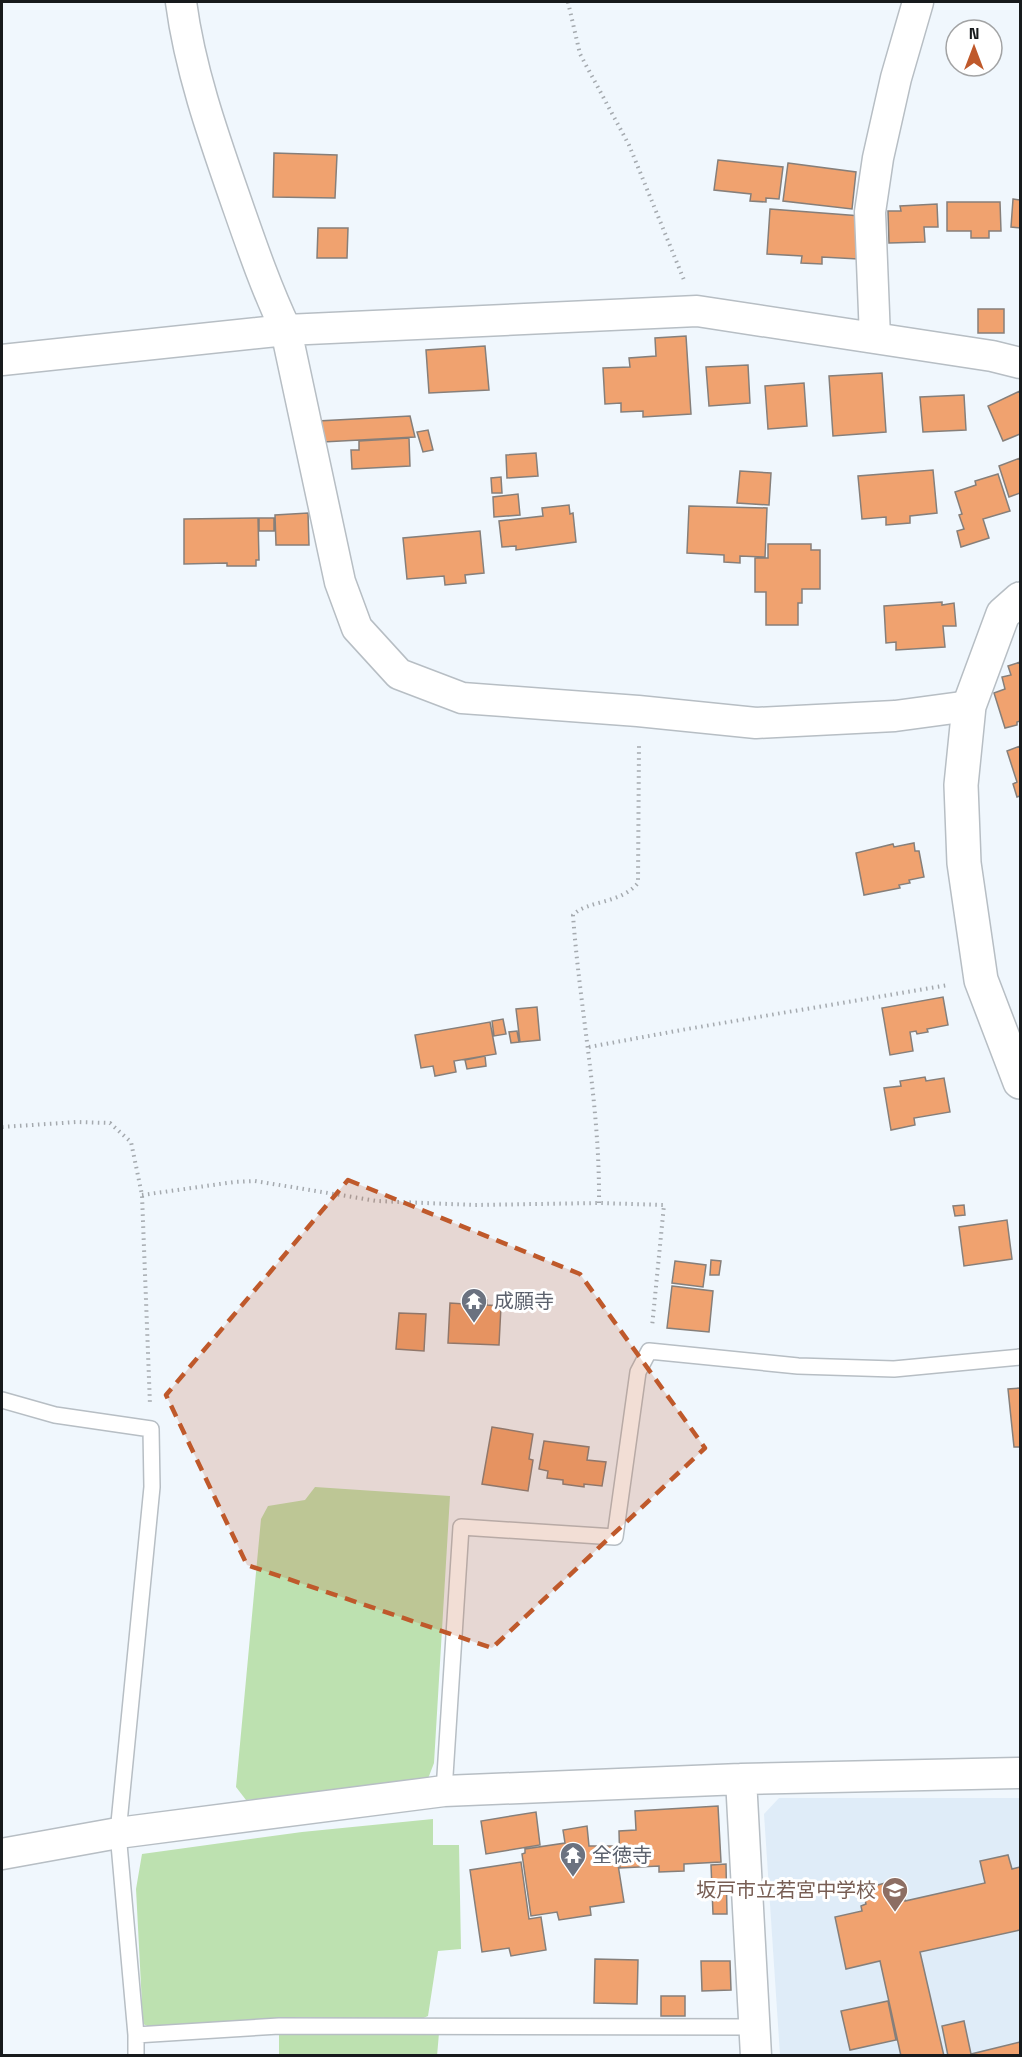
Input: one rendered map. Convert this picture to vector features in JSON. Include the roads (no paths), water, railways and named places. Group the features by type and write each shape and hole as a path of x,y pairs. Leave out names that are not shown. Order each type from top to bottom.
{"street":[{"path":"181,2 186,38 208,123 270,296 286,330 340,582 357,628 399,674 462,698 639,711 756,723 895,716 969,706"},
{"path":"875,338 870,212 878,158 896,78 918,2"},
{"path":"2,360 286,330 697,311 992,356 1020,363"},
{"path":"1020,599 1003,614 969,706 961,785 964,863 981,980 1020,1082"},
{"path":"2,1854 118,1833 444,1791 741,1779 1020,1773"},
{"path":"741,1779 754,2041"}],"lane":[{"path":"444,1791 460,1527 615,1537 638,1372 649,1351 798,1366 894,1369 1020,1357"},
{"path":"2,1400 55,1415 151,1428 152,1487 118,1833 136,2055"},
{"path":"136,2035 279,2026 754,2041"}],"place":[{"name":"成願寺","path":"474,1324"},
{"name":"全徳寺","path":"573,1878"},
{"name":"坂戸市立若宮中学校","path":"895,1913"}]}
